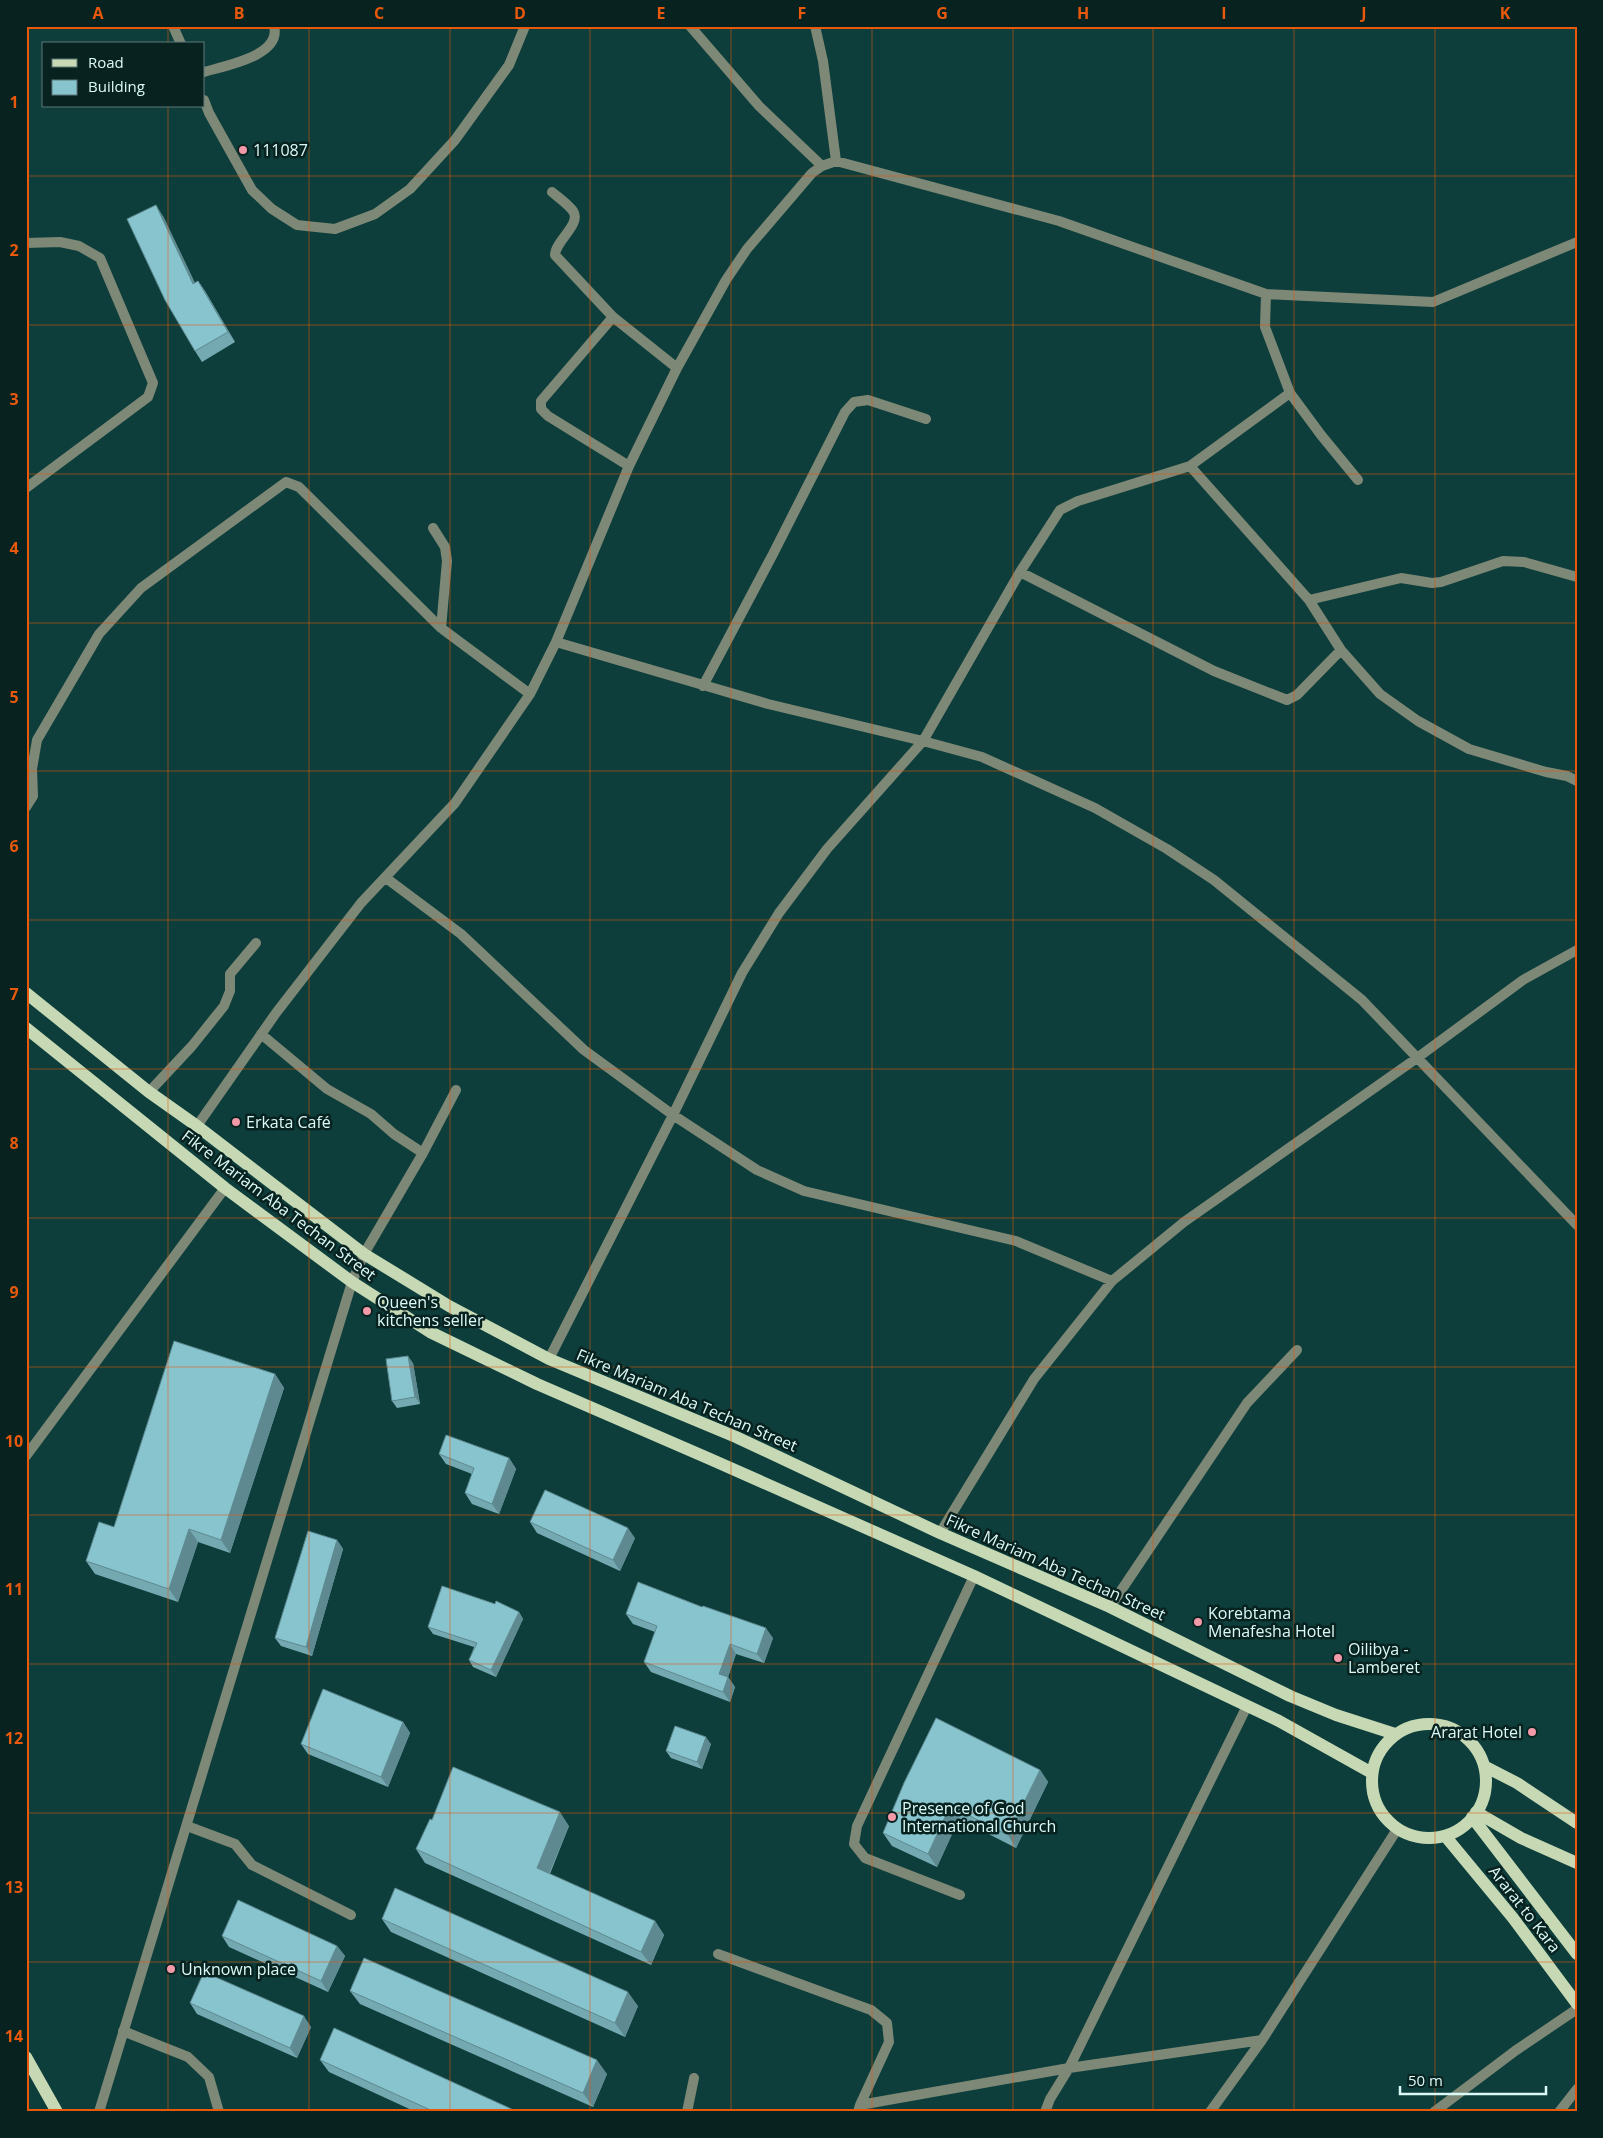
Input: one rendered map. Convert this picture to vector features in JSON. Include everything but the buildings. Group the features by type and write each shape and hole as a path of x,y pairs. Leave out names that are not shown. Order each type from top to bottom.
{"main road":[{"name":"Fikre Mariam Aba Techan Street","path":"26,993 149,1092 197,1126 364,1254 448,1306 549,1358 736,1437 940,1532 1110,1607 1313,1706 1336,1716 1395,1734"},
{"name":"Fikre Mariam Aba Techan Street","path":"26,1028 225,1188 352,1282 430,1332 483,1359 974,1576 1279,1721 1372,1773"},
{"path":"1430,1723 1448,1726 1464,1735 1477,1749 1484,1766 1486,1784 1483,1799 1465,1825 1446,1837 1416,1837 1398,1828 1387,1820 1377,1806 1372,1790 1372,1773 1376,1758 1384,1744 1395,1734 1412,1725 1430,1723"},
{"path":"1484,1766 1517,1783 1577,1823"},
{"path":"1474,1814 1577,1863"},
{"name":"Ararat to Kara","path":"1474,1814 1577,1954"},
{"name":"Ararat to Kara","path":"1446,1837 1513,1918 1577,2004"},
{"path":"26,2057 58,2112"}],"street":[{"path":"173,26 180,42"},
{"path":"205,72 257,56 269,47 276,32 274,26"},
{"path":"205,103 252,190 272,209 297,224 335,229 375,214 410,189 455,140 509,65 525,26"},
{"path":"690,26 759,106 822,166"},
{"path":"815,26 823,61 836,161"},
{"path":"197,1126 261,1034 361,903 455,803 530,694 556,642 629,466 677,368 726,280 747,249 812,173 822,166 836,161 1059,221 1266,294 1432,302 1577,242"},
{"path":"552,192 572,210 575,216 575,222 555,249 555,255 613,317 677,368"},
{"path":"26,244 60,242 79,246 100,258 153,382 148,397 26,488"},
{"path":"1266,294 1265,327 1290,393 1320,435 1358,480"},
{"path":"613,317 541,401 540,409 548,416 629,466"},
{"path":"549,1358 673,1115 742,974 779,913 828,849 924,741 1020,572 1060,510 1078,501 1190,466 1290,393"},
{"path":"703,686 845,412 854,402 868,400 926,419"},
{"path":"1190,466 1309,600 1342,650 1380,694 1418,721 1469,749 1567,776 1577,781"},
{"path":"26,807 33,796 32,769 37,740 99,634 141,588 286,482 299,487 441,628 530,694"},
{"path":"433,528 445,547 447,561 441,628"},
{"path":"1309,600 1401,578 1432,583 1441,582 1503,561 1524,562 1577,576"},
{"path":"1020,572 1214,671 1287,700 1297,695 1342,650"},
{"path":"556,642 768,704 924,741 982,757 1095,808 1167,849 1214,880 1362,1000 1577,1225"},
{"path":"386,878 461,934 584,1050 673,1115 757,1170 804,1191 1016,1241 1112,1281"},
{"path":"149,1092 192,1046 224,1006 230,991 230,974 256,943"},
{"path":"940,1532 1034,1379 1112,1281 1184,1222 1417,1058 1523,980 1577,950"},
{"path":"261,1034 327,1089 371,1114 394,1134 424,1153"},
{"path":"99,2112 352,1282 364,1254 424,1153 456,1090"},
{"path":"26,1456 225,1188"},
{"path":"1110,1607 1247,1403 1297,1350"},
{"path":"960,1895 865,1858 854,1844 857,1826 974,1576"},
{"path":"1045,2112 1069,2068 1247,1706"},
{"path":"186,1826 236,1844 252,1865 351,1914"},
{"path":"1210,2112 1262,2040 1398,1828"},
{"path":"718,1954 871,2010 887,2023 889,2042 859,2109"},
{"path":"1434,2112 1515,2051 1577,2009"},
{"path":"123,2031 188,2057 208,2077 219,2112"},
{"path":"859,2109 1069,2068 1262,2040"},
{"path":"687,2112 694,2078"},
{"path":"1559,2112 1577,2089"}],"place":[{"name":"111087","path":"243,150"},
{"name":"Erkata Café","path":"236,1122"},
{"name":"Queen's kitchens seller","path":"367,1311"},
{"name":"Korebtama Menafesha Hotel","path":"1198,1622"},
{"name":"Oilibya - Lamberet","path":"1338,1658"},
{"name":"Ararat Hotel","path":"1532,1732"},
{"name":"Presence of God International Church","path":"892,1817"},
{"name":"Unknown place","path":"171,1969"}]}
